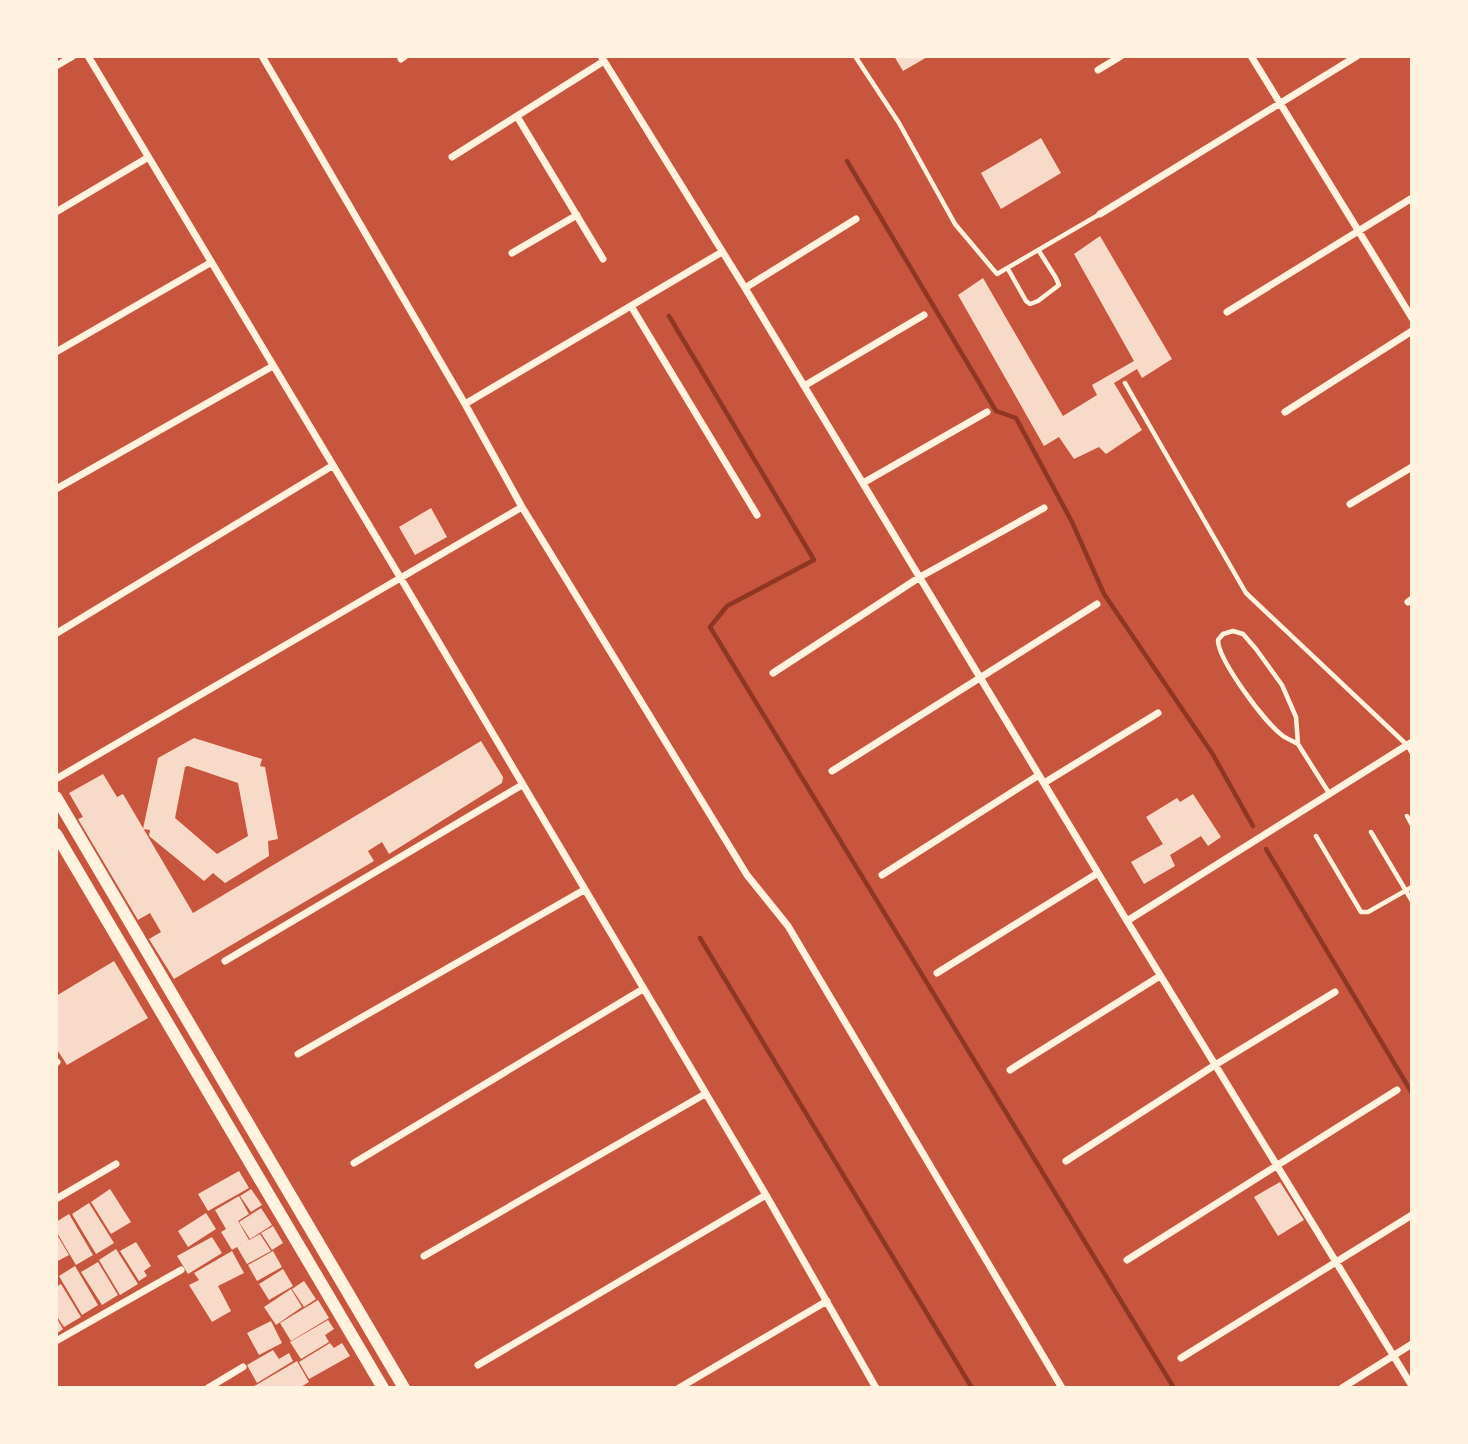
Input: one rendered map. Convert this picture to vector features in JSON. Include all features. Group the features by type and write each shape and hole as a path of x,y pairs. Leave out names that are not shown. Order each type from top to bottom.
{"street":[{"path":"56,66 74,56"},
{"path":"88,56 400,577 876,1388"},
{"path":"262,56 522,507 747,875 788,926 1062,1388"},
{"path":"1098,70 1121,56"},
{"path":"1251,56 1412,318"},
{"path":"1100,214 1357,56"},
{"path":"452,157 518,118 603,59 1412,1386"},
{"path":"518,118 603,259"},
{"path":"56,212 147,158"},
{"path":"1227,312 1412,198"},
{"path":"512,253 577,215"},
{"path":"745,288 856,219"},
{"path":"465,404 722,252"},
{"path":"56,352 210,263"},
{"path":"631,306 757,515"},
{"path":"804,386 924,315"},
{"path":"1285,412 1412,331"},
{"path":"56,489 273,366"},
{"path":"863,483 987,412"},
{"path":"57,633 332,466"},
{"path":"1350,504 1412,467"},
{"path":"56,779 522,507"},
{"path":"773,673 920,577 1044,508"},
{"path":"832,771 1097,604"},
{"path":"1044,783 1158,713"},
{"path":"1127,921 1410,744"},
{"path":"882,875 1039,775"},
{"path":"225,961 523,785"},
{"path":"56,797 404,1388"},
{"path":"56,834 383,1388"},
{"path":"937,973 1098,873"},
{"path":"298,1054 584,890"},
{"path":"1010,1070 1160,976"},
{"path":"354,1163 643,989"},
{"path":"1066,1161 1335,992"},
{"path":"184,1052 201,1042"},
{"path":"1127,1259 1397,1090"},
{"path":"424,1256 705,1094"},
{"path":"56,1199 116,1164"},
{"path":"478,1365 765,1195"},
{"path":"1181,1358 1412,1215"},
{"path":"56,1341 181,1270"},
{"path":"326,1292 342,1283"},
{"path":"679,1388 827,1301"},
{"path":"1342,1388 1412,1344"},
{"path":"208,1388 243,1367"}],"lane":[{"path":"855,56 898,123 955,224 995,273 1000,274 1100,214"},
{"path":"1008,269 1026,301 1038,301 1059,285 1039,251"},
{"path":"1125,383 1246,593 1410,744 1412,753"},
{"path":"1297,744 1296,717 1282,685 1243,634 1233,631 1223,634 1218,640 1218,649 1243,689 1267,720 1283,736 1297,744 1329,793"},
{"path":"1406,816 1412,825"},
{"path":"1371,832 1412,901"},
{"path":"1315,836 1361,912 1368,912 1412,887"}],"building":[{"path":"894,56 929,56 903,71"},
{"path":"1041,138 1061,173 1001,209 981,173"},
{"path":"1100,236 1172,359 1142,378 1137,369 1114,383 1142,430 1106,454 1099,447 1074,459 1059,437 1044,446 958,295 983,278 1063,416 1097,395 1092,385 1134,361 1074,254"},
{"path":"431,508 447,537 415,555 399,527"},
{"path":"194,738 262,759 260,766 265,767 278,839 268,841 269,856 225,883 213,873 204,881 149,836 150,830 143,829 158,758","holes":["185,767 238,783 248,836 217,854 175,818"]},
{"path":"481,741 503,777 502,783 389,854 382,842 368,851 374,861 174,979 149,939 161,932 150,913 138,920 78,819 83,817 69,793 103,774 117,797 123,794 193,913"},
{"path":"1193,794 1221,837 1208,846 1201,836 1170,855 1175,866 1144,884 1131,862 1163,844 1146,817 1177,798 1180,802"},
{"path":"114,961 148,1018 67,1065 56,1048 56,996"},
{"path":"239,1171 249,1188 208,1211 198,1194"},
{"path":"1280,1182 1304,1220 1278,1236 1254,1197"},
{"path":"110,1189 131,1222 111,1234 91,1202"},
{"path":"251,1189 262,1205 251,1212 240,1196"},
{"path":"239,1196 249,1214 238,1221 249,1240 240,1245 260,1234 271,1251 247,1264 237,1247 232,1250 221,1232 226,1229 215,1210"},
{"path":"89,1203 114,1243 96,1254 72,1214"},
{"path":"261,1208 272,1225 250,1239 239,1222"},
{"path":"206,1213 216,1229 188,1247 178,1231"},
{"path":"69,1214 93,1255 76,1265 56,1231 56,1222"},
{"path":"273,1226 283,1243 272,1250 261,1233"},
{"path":"56,1233 69,1255 56,1262"},
{"path":"212,1237 222,1253 188,1274 177,1256"},
{"path":"136,1242 151,1266 144,1271 147,1276 139,1281 120,1251"},
{"path":"116,1249 138,1284 120,1295 99,1260"},
{"path":"232,1251 244,1273 218,1286 231,1311 212,1322 189,1285 199,1280 194,1273"},
{"path":"273,1251 282,1267 257,1281 248,1265"},
{"path":"98,1262 118,1295 102,1305 81,1272"},
{"path":"75,1266 98,1305 82,1315 59,1276"},
{"path":"283,1269 293,1286 269,1300 259,1284"},
{"path":"304,1281 316,1299 304,1307 292,1289"},
{"path":"61,1284 81,1317 64,1327 56,1315 56,1287"},
{"path":"291,1289 302,1307 276,1325 264,1307"},
{"path":"318,1300 329,1318 291,1341 280,1323"},
{"path":"56,1317 63,1329 56,1334"},
{"path":"328,1320 334,1329 325,1335 329,1342 301,1359 290,1342"},
{"path":"271,1321 282,1343 259,1355 247,1333"},
{"path":"330,1343 334,1348 342,1343 350,1356 309,1379 299,1362"},
{"path":"273,1350 279,1359 289,1353 293,1361 257,1383 247,1365"},
{"path":"297,1361 309,1382 299,1388 251,1388"}],"waterway":[{"path":"847,161 996,411 1016,418 1072,522 1104,594 1212,753 1253,826"},
{"path":"669,316 814,560 727,606 710,627 1174,1388"},
{"path":"1266,849 1412,1093"},
{"path":"700,938 972,1388"}]}
